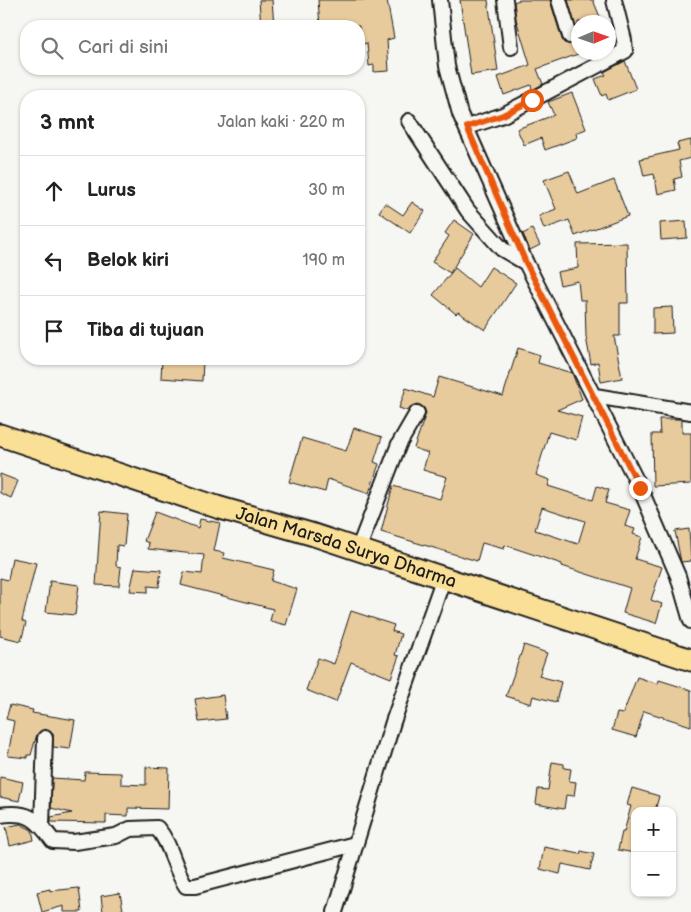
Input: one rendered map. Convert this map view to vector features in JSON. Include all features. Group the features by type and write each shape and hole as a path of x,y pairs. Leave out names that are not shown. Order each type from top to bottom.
{"highway":[{"name":"Jalan Marsda Surya Dharma","path":"0,435 217,507 314,535 444,577 691,660"}],"street":[{"path":"440,0 449,73 460,114 526,263 561,336 595,396 640,488 678,576 691,620"},
{"path":"505,0 511,47"},
{"path":"559,0 570,36"},
{"path":"467,127 503,115 625,51 614,0"},
{"path":"409,121 468,211 502,249 526,263"},
{"path":"595,396 691,412"},
{"path":"358,550 399,444 417,413"},
{"path":"335,912 393,722 444,577"},
{"path":"42,826 45,738"},
{"path":"0,815 12,814 31,817 42,826 53,841 74,842 116,836 130,829 157,828 167,839 177,873 186,886 194,886 355,844"}],"building":[{"path":"259,0 272,0 274,20 261,20"},
{"path":"318,0 387,0 394,38 387,40 389,71 374,72 374,65 369,66 367,43 365,44 365,20 320,20"},
{"path":"460,0 488,0 498,71 471,75"},
{"path":"519,0 550,0 562,39 564,43 571,44 571,57 537,69 543,84 532,90 531,85 504,95 498,77 530,65 516,19 514,2"},
{"path":"568,0 593,0 599,15 572,15"},
{"path":"625,61 636,89 608,100 606,94 602,96 595,79 606,75 604,72"},
{"path":"572,93 586,129 576,133 577,138 545,150 541,138 524,145 517,129 554,115 548,102"},
{"path":"691,140 691,158 679,161 682,177 674,179 676,190 658,194 654,174 644,176 640,159 679,150 677,143"},
{"path":"569,171 578,194 614,180 628,216 575,236 569,220 544,229 539,216 556,209 544,180"},
{"path":"412,202 425,211 410,233 379,212 385,203 403,215"},
{"path":"454,220 474,234 450,273 432,262 449,236 445,233"},
{"path":"686,221 687,238 661,240 660,223"},
{"path":"532,229 540,245 530,250 523,234"},
{"path":"627,243 628,303 620,303 620,336 614,336 622,378 601,382 598,362 591,364 586,337 585,300 580,300 578,281 560,285 557,272 578,268 577,244"},
{"path":"491,267 516,283 485,330 458,312 456,314 433,295 455,268 478,287"},
{"path":"672,307 673,333 653,334 653,308"},
{"path":"518,348 540,355 538,363 572,373 582,399 557,410 582,417 576,440 549,432 536,475 550,480 548,486 593,500 597,486 609,490 605,503 630,510 625,526 635,529 633,534 642,537 635,559 662,567 651,600 662,604 656,623 623,613 630,588 505,545 504,549 482,543 477,561 381,532 393,486 440,499 447,477 423,470 428,453 414,448 426,413 424,408 418,404 412,406 408,411 399,408 406,388 433,397 439,377 503,396","holes":["542,507 585,521 578,544 535,530"]},
{"path":"162,365 203,365 202,381 161,378"},
{"path":"659,419 682,419 682,433 691,433 691,484 653,486 652,434 660,434"},
{"path":"354,428 382,437 374,462 379,464 369,493 328,479 325,492 289,482 302,438 346,451"},
{"path":"0,474 18,481 11,498 0,493"},
{"path":"101,511 127,514 124,546 117,545 116,566 121,567 119,586 96,585"},
{"path":"155,512 198,528 200,519 220,523 214,551 224,553 223,558 274,570 271,581 297,589 286,625 270,621 273,609 181,585 184,572 202,574 204,555 148,549 149,543 144,541"},
{"path":"689,529 691,561 681,562 675,531"},
{"path":"12,558 36,563 22,621 26,623 21,641 0,636 0,578 8,580"},
{"path":"135,568 161,570 159,587 148,586 148,592 130,591"},
{"path":"50,581 79,585 75,615 46,612"},
{"path":"351,611 394,625 392,631 401,634 395,655 399,656 391,678 351,662 336,702 306,690 318,658 334,664"},
{"path":"524,645 547,653 539,676 561,682 556,702 533,696 531,704 506,696"},
{"path":"637,677 658,684 659,680 691,690 691,726 644,711 636,737 612,730 617,713 623,714"},
{"path":"223,695 226,719 199,722 195,699"},
{"path":"10,705 33,710 32,713 75,720 70,749 53,747 53,734 45,729 37,734 31,755 27,755 27,758 8,756 14,721 6,719"},
{"path":"552,762 564,764 564,768 571,769 569,781 576,782 574,796 566,795 564,809 536,804 538,789 548,790"},
{"path":"146,767 169,768 168,809 128,808 128,816 106,815 106,823 51,822 51,817 72,813 51,808 52,778 84,780 85,772 121,773 121,784 146,785"},
{"path":"0,777 23,782 19,801 0,797"},
{"path":"632,788 659,796 656,807 631,807 631,852 618,850 631,806 627,805"},
{"path":"20,824 32,830 34,840 10,846 6,827"},
{"path":"544,847 580,854 581,851 594,854 590,870 562,864 560,874 540,869"},
{"path":"79,888 82,912 64,912 64,906 42,912 37,892 50,889 50,891"},
{"path":"120,893 123,910 103,912 101,896"}],"route":[{"path":"532,100 503,115 467,127 526,263 561,336 595,396 640,488"}]}
